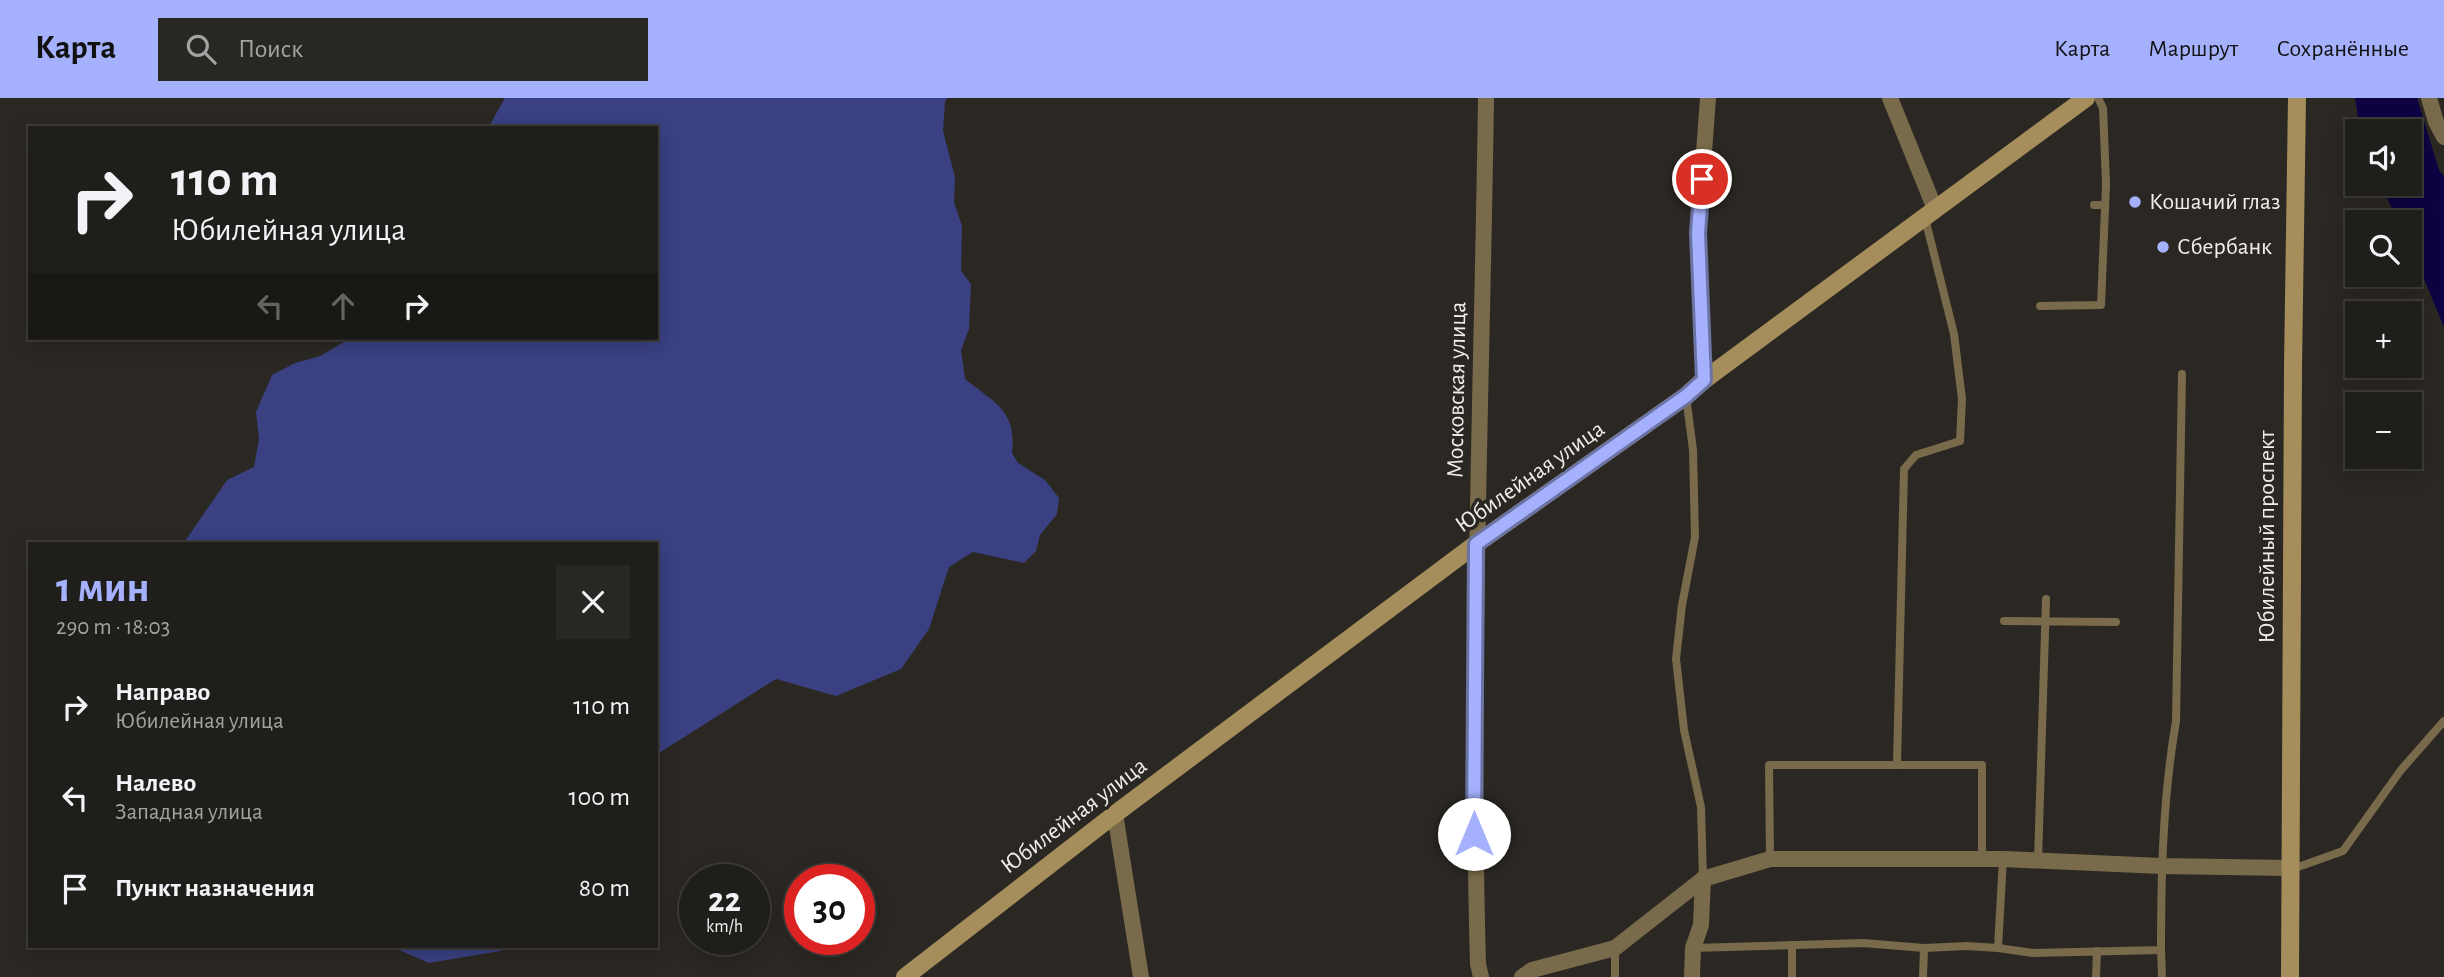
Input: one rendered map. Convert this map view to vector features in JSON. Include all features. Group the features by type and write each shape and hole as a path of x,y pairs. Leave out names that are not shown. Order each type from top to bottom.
{"main road":[{"name":"Юбилейная улица","path":"905,977 1115,814 1476,544 1686,396 2086,98"},
{"name":"Юбилейный проспект","path":"2290,977 2297,98"}],"street":[{"name":"Московская улица","path":"1481,977 1478,964 1474,834 1476,544 1486,98"},
{"path":"1704,380 1698,233 1708,98"},
{"path":"1890,98 1930,214"},
{"path":"2430,98 2444,137"},
{"path":"1115,814 1141,977"},
{"path":"1522,977 1532,970 1615,948 1703,879 1770,859 2003,859 2289,868"},
{"path":"1692,977 1693,948 1701,925 1703,879"}],"lane":[{"path":"2039,306 2101,305 2105,205 2103,108 2098,98"},
{"path":"2094,205 2105,205"},
{"path":"1897,765 1904,469 1916,455 1960,441 1962,399 1954,334 1930,214"},
{"path":"2162,977 2161,866 2168,766 2176,721 2182,373"},
{"path":"1686,396 1693,450 1695,537 1682,605 1676,660 1684,730 1701,807 1703,879"},
{"path":"2038,861 2046,599"},
{"path":"2004,621 2116,622"},
{"path":"2289,868 2343,850 2401,770 2444,721"},
{"path":"1770,859 1769,765 1982,765 1982,859"},
{"path":"1998,948 2003,859"},
{"path":"1693,948 1863,943 1924,948 1968,946 2033,953 2161,950"},
{"path":"1792,945 1792,977"},
{"path":"1615,948 1615,977"},
{"path":"1923,977 1924,948"},
{"path":"2096,977 2097,951"}],"shaded area":[{"path":"505,98 947,98 943,131 955,177 954,202 962,226 961,271 971,284 969,329 961,350 965,379 1002,409 1011,427 1012,453 1018,463 1045,480 1059,498 1057,514 1040,535 1036,551 1024,563 973,552 949,567 929,629 901,669 836,696 776,679 658,754 658,542 184,542 227,480 254,467 259,439 256,412 272,375 295,363 320,356 348,340 658,340 658,126 489,126"},
{"path":"2355,98 2417,98 2439,170 2444,176 2444,327 2422,274 2422,210 2393,210 2386,196 2422,196 2422,119 2358,119"},
{"path":"394,948 506,948 500,951 429,963"}],"place":[{"name":"Кошачий глаз","path":"2135,202"},
{"name":"Сбербанк","path":"2163,247"}],"route":[{"path":"1474,834 1476,544 1686,396 1704,380 1698,233 1702,179"}]}
